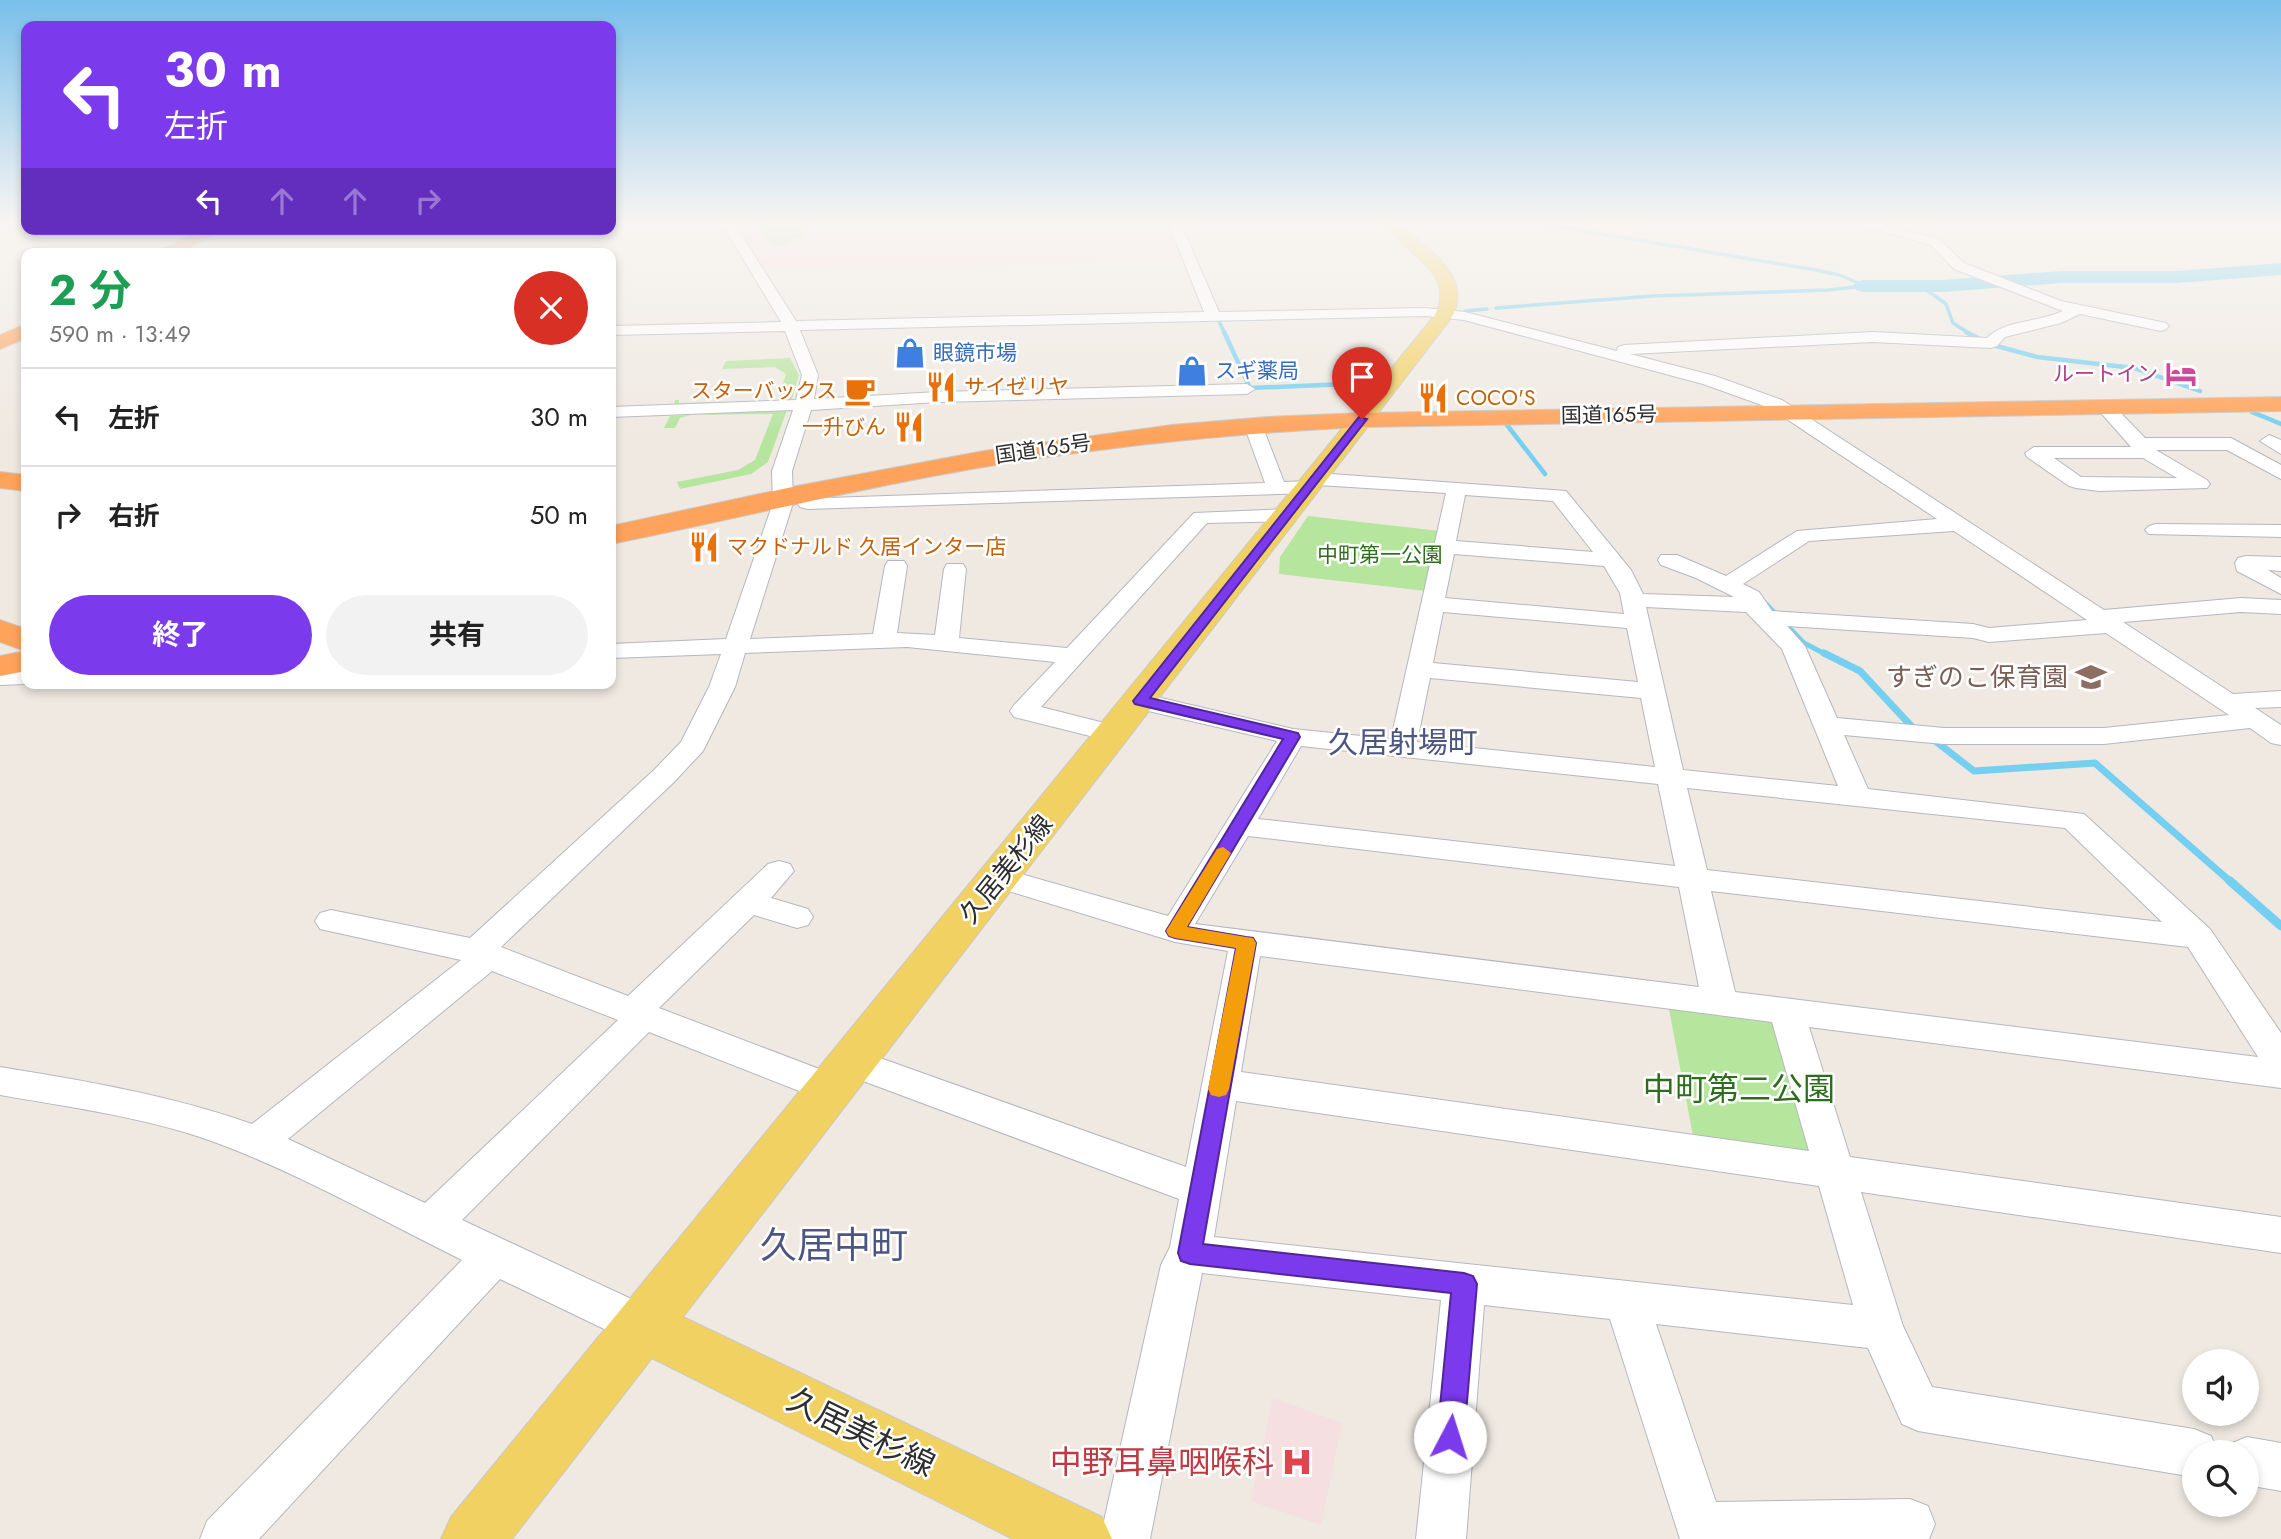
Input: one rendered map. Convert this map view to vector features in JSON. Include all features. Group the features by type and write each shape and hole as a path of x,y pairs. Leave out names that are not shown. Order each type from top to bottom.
{"highway":[{"path":"0,342 21,332"},
{"name":"国道165号","path":"616,534 790,495 958,453 1109,430 1261,415 2281,397"},
{"name":"国道165号","path":"1782,407 2281,404"},
{"name":"国道165号","path":"616,522 790,495 1064,444 1366,415"},
{"path":"0,630 21,639"},
{"path":"0,653 21,648"},
{"path":"0,666 21,662"}],"main road":[{"path":"1446,313 1451,294"},
{"name":"久居美杉線","path":"473,1539 1140,701 1282,501 1314,483 1446,313"},
{"name":"久居美杉線","path":"642,1325 1080,1539"}],"street":[{"path":"771,294 791,326 810,375 804,405 782,471 790,495"},
{"path":"1204,294 1213,316"},
{"path":"2030,294 2057,305 2161,326"},
{"path":"693,328 761,320 778,306"},
{"path":"1597,351 1873,337 1991,343 2000,334 2056,320 2078,310"},
{"path":"616,330 1446,313 1709,380 1782,407 2281,737"},
{"path":"616,412 938,397 1247,390"},
{"path":"2104,406 2143,448 2200,484 2099,485 2076,482 2034,453 2143,448 2231,444 2272,463 2281,474"},
{"path":"1253,425 1282,501"},
{"path":"1314,483 1457,487 1559,495 1623,575 1634,611 1720,1003"},
{"path":"1402,750 1457,487"},
{"path":"486,952 483,945 489,937 664,776 693,745 722,687 783,503 790,495 1282,501"},
{"path":"1114,734 1023,711 1201,517 1282,501"},
{"path":"1727,585 1804,535 1960,524"},
{"path":"2156,530 2281,531"},
{"path":"1445,547 1612,561"},
{"path":"1669,560 1751,597 1768,614 1793,646 1857,797"},
{"path":"2281,565 2246,563 2245,566 2281,587"},
{"path":"884,641 896,566"},
{"path":"946,644 956,569"},
{"path":"1433,604 1768,614 1973,631 1989,635 2241,604 2281,607"},
{"path":"616,651 907,640 1074,656"},
{"path":"1419,669 1651,691"},
{"path":"0,677 21,676"},
{"path":"2230,702 2281,699"},
{"path":"1140,701 1293,737 2074,820 2198,937 2281,1062"},
{"path":"1827,725 1921,734 2104,736 2255,720"},
{"path":"1175,931 1293,737"},
{"path":"1239,826 2198,937"},
{"path":"431,1224 779,871"},
{"path":"1000,878 1175,931 1246,943 2281,1074"},
{"path":"750,902 797,917"},
{"path":"331,921 486,952 638,1014 841,1075 1201,1190"},
{"path":"1125,1539 1182,1265 1190,1253 1246,943"},
{"path":"257,1142 486,952"},
{"path":"1787,1012 1882,1329 1918,1408 2182,1451"},
{"path":"0,1080 114,1100 204,1123 257,1142 642,1325"},
{"path":"1220,1084 2281,1236"},
{"path":"1190,1253 1882,1329"},
{"path":"225,1539 495,1255"},
{"path":"1441,1539 1464,1284"},
{"path":"1626,1300 1700,1527 1910,1524"},
{"path":"2259,1463 2281,1467"}],"shaded area":[{"name":"中野耳鼻咽喉科","path":"1273,1398 1342,1423 1321,1525 1251,1501"}],"green space":[{"path":"790,358 799,375 791,402 674,405 675,400 679,400 679,403 777,401 786,374 775,367 722,369 726,361"},
{"path":"787,410 768,462 751,474 680,489 677,482 738,470 755,460 773,414 690,415 680,418 675,428 664,428 670,416"},
{"name":"中町第一公園","path":"1308,516 1440,531 1426,591 1279,574 1280,557"},
{"name":"中町第二公園","path":"1668,1004 1765,1017 1778,1024 1813,1149 1805,1156 1694,1141"}],"waterway":[{"path":"1496,308 1717,294"},
{"path":"1932,294 1946,304 1953,323 1970,334"},
{"path":"1465,311 1487,309"},
{"path":"1223,319 1218,319 1225,334"},
{"path":"1224,332 1250,388 1347,384"},
{"path":"1966,332 1970,334"},
{"path":"1970,334 1982,340"},
{"path":"1993,345 2037,357 2134,368 2200,391"},
{"path":"2252,412 2281,424"},
{"path":"1507,425 1545,474"},
{"path":"1765,603 1804,643 1827,655"},
{"path":"1824,653 1860,671 1914,729"},
{"path":"1934,740 1974,771 2095,763 2232,883"},
{"path":"2230,881 2281,926"}],"slow traffic":[{"path":"1219,1089 1246,943 1175,931 1223,853"}],"place":[{"name":"眼鏡市場","path":"910,353"},
{"name":"スギ薬局","path":"1192,371"},
{"name":"ルートイン","path":"2181,374"},
{"name":"サイゼリヤ","path":"941,387"},
{"name":"スターバックス","path":"860,391"},
{"name":"COCO'S","path":"1433,398"},
{"name":"一升びん","path":"909,427"},
{"name":"マクドナルド 久居インター店","path":"704,547"},
{"name":"すぎのこ保育園","path":"2091,677"},
{"name":"中野耳鼻咽喉科","path":"1297,1462"}],"district":[{"name":"久居射場町","path":"1403,742"},
{"name":"久居中町","path":"834,1245"}],"route":[{"path":"1362,419 1140,701 1293,737 1175,931 1246,943 1190,1253 1464,1284 1450,1437"}]}
